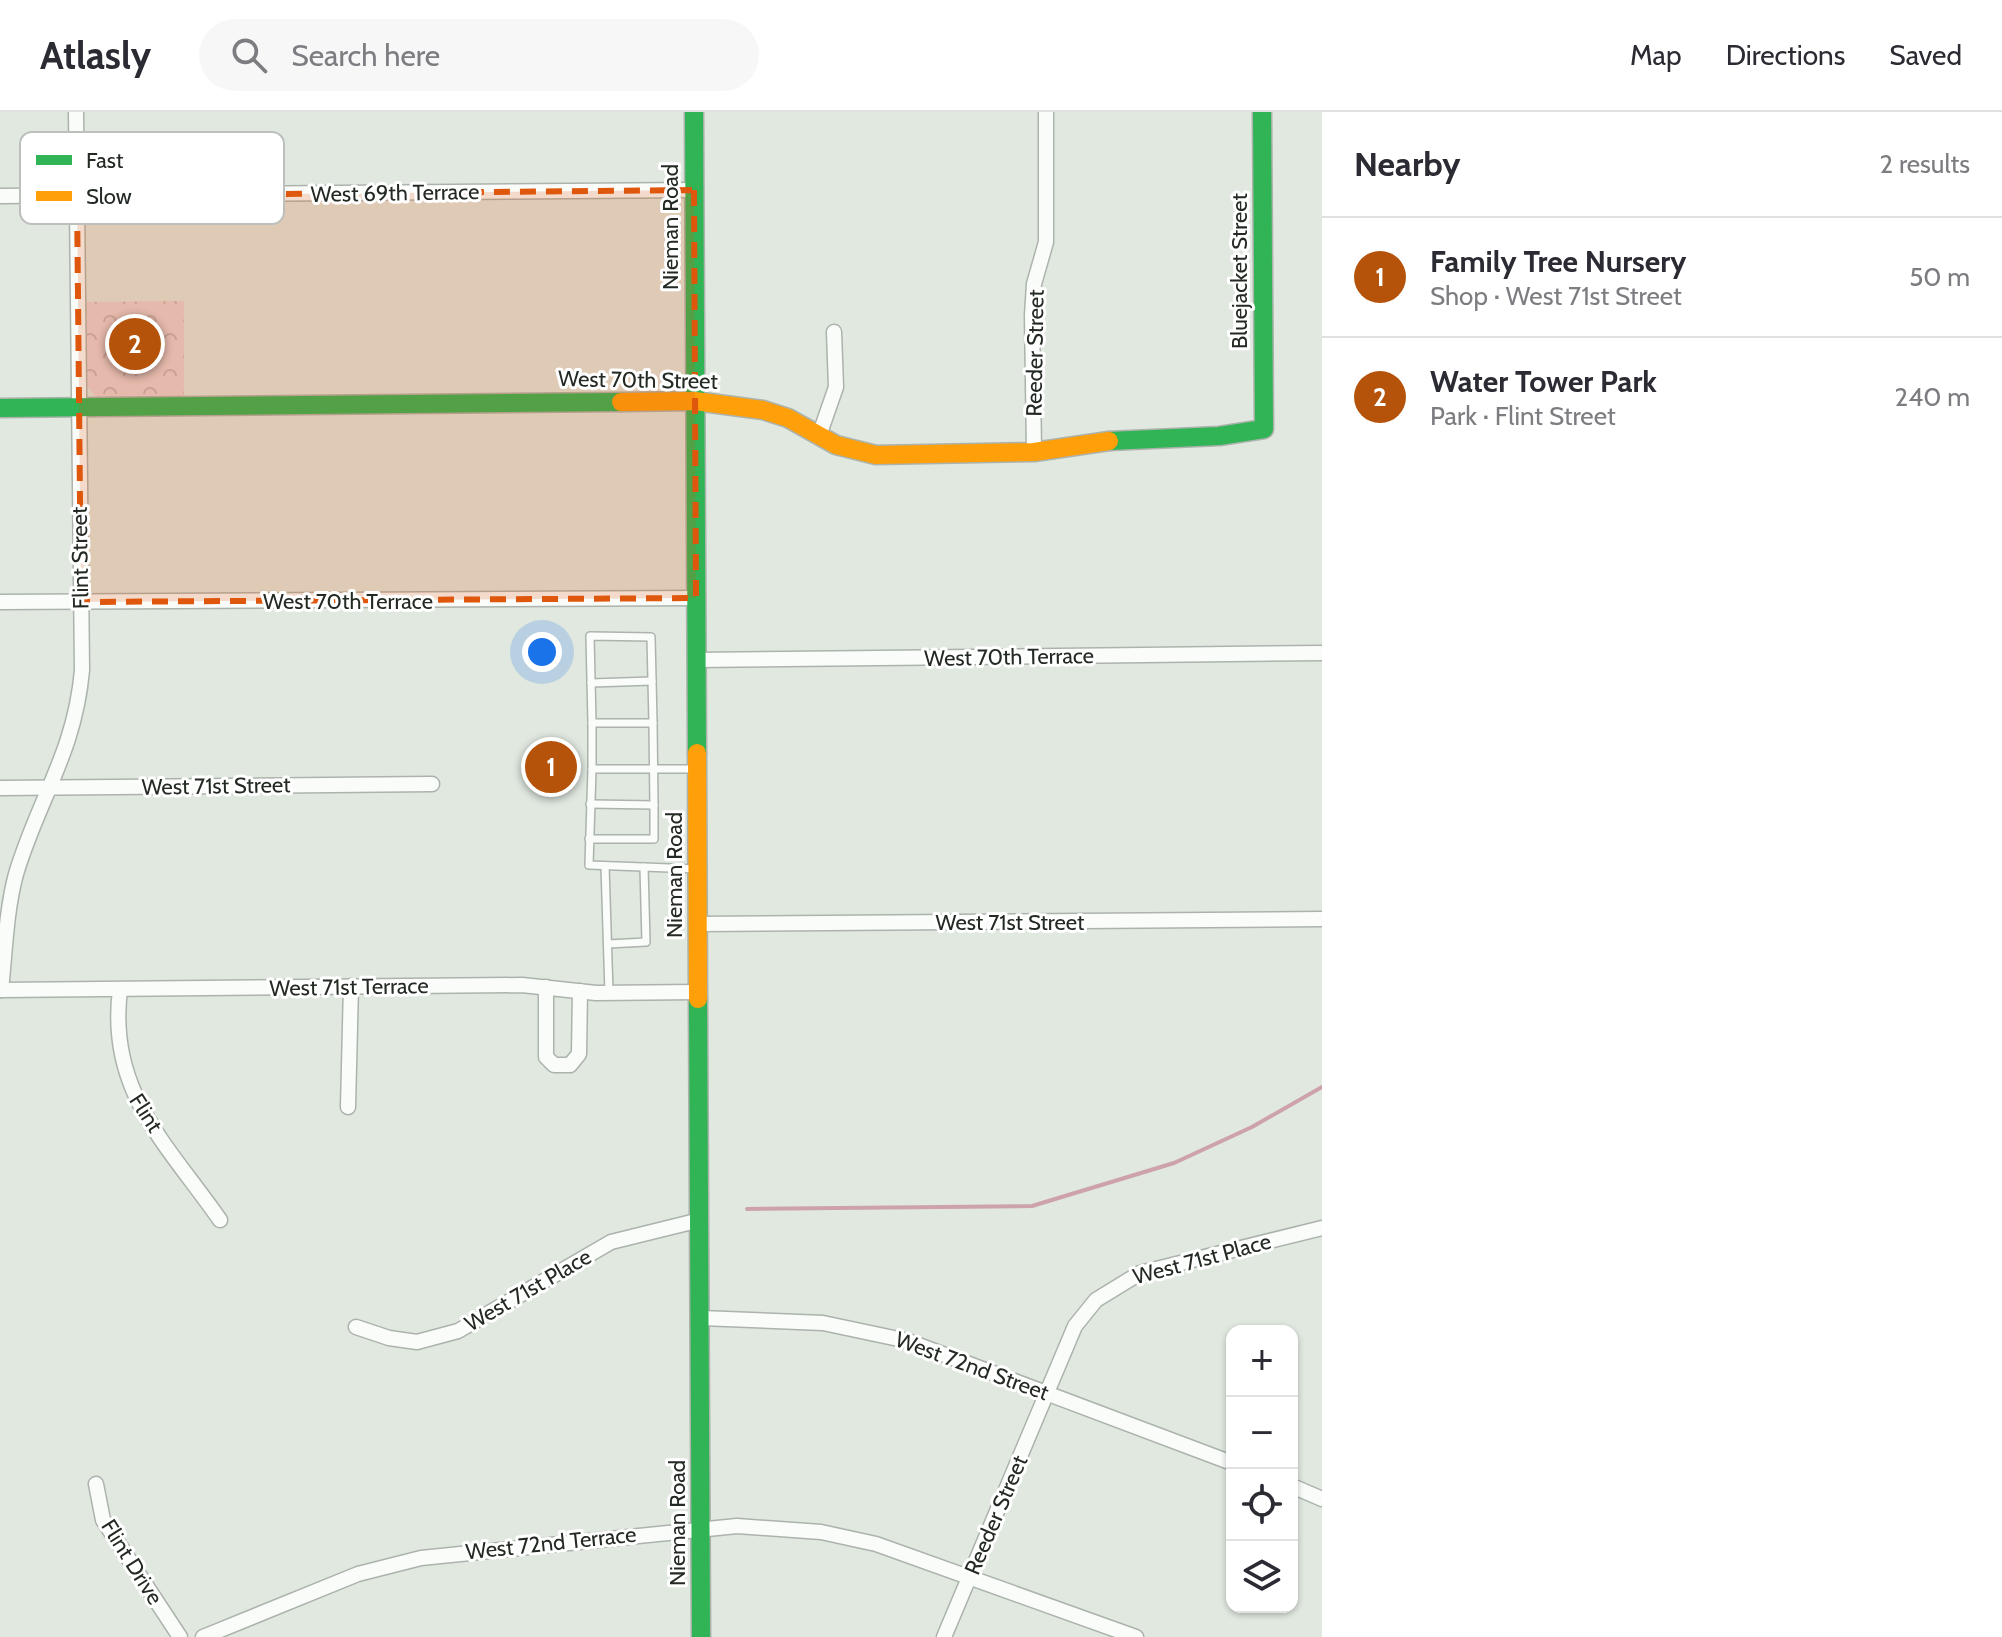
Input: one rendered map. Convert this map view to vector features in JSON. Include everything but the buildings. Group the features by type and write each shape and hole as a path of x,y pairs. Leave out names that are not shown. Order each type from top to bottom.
{"street":[{"name":"Flint Street","path":"76,112 76,132"},
{"name":"Nieman Road","path":"694,112 701,1637"},
{"name":"Reeder Street","path":"1034,452 1032,315 1034,284 1046,242 1046,112"},
{"name":"Bluejacket Street","path":"1262,112 1264,429"},
{"name":"West 69th Terrace","path":"284,194 694,190"},
{"name":"Flint Street","path":"0,990 16,875 79,708 77,224"},
{"path":"819,436 836,387 834,332"},
{"name":"West 70th Street","path":"0,408 695,401 763,410 788,418 849,450 876,455 1034,452 1131,438 1219,436 1264,429"},
{"name":"West 70th Terrace","path":"0,602 696,598"},
{"name":"West 70th Terrace","path":"696,660 1322,653"},
{"name":"West 71st Street","path":"0,788 432,784"},
{"name":"West 71st Street","path":"698,924 1322,919"},
{"path":"348,1107 351,986"},
{"name":"West 71st Terrace","path":"0,990 351,986 546,987 609,993 698,992"},
{"path":"546,987 546,1057 554,1065 570,1065 579,1054 580,991"},
{"name":"Flint","path":"120,990 117,1011 121,1061 133,1096 220,1220"},
{"name":"West 71st Place","path":"356,1327 389,1338 417,1342 458,1331 611,1242 700,1220"},
{"name":"West 71st Place","path":"1046,1392 1085,1312 1124,1280 1155,1268 1322,1228"},
{"name":"West 72nd Street","path":"701,1318 779,1319 873,1332 939,1351 1226,1461"},
{"name":"Reeder Street","path":"944,1637 1046,1392"},
{"name":"Flint Drive","path":"96,1484 103,1520 180,1637"},
{"path":"1298,1489 1322,1499"},
{"name":"West 72nd Terrace","path":"203,1637 358,1574 421,1558 737,1526 821,1532 905,1552 1136,1637"}],"lane":[{"path":"589,839 654,839 651,637 590,636 592,769 590,804 589,839 589,865 698,869"},
{"path":"591,683 652,681"},
{"path":"592,723 653,723"},
{"path":"592,769 697,769"},
{"path":"590,804 654,805"},
{"path":"605,866 609,993"},
{"path":"608,944 646,942 644,867"}],"highlighted area":[{"path":"694,190 696,598 81,602 77,196"}],"green space":[{"path":"184,301 184,397 97,398 87,386 86,302"}],"waterway":[{"path":"747,1209 1032,1206 1174,1163 1252,1127 1322,1087"}],"traffic: fast":[{"path":"694,112 697,753"},
{"path":"1109,441 1219,436 1264,429 1262,112"},
{"path":"0,408 621,402"},
{"path":"698,999 701,1637"}],"traffic: slow":[{"path":"621,402 695,401 763,410 788,418 836,445 876,455 1034,452 1109,441"},
{"path":"697,753 698,999"}],"place":[{"name":"Water Tower Park","path":"135,344"},
{"name":"Family Tree Nursery","path":"551,767"}]}
